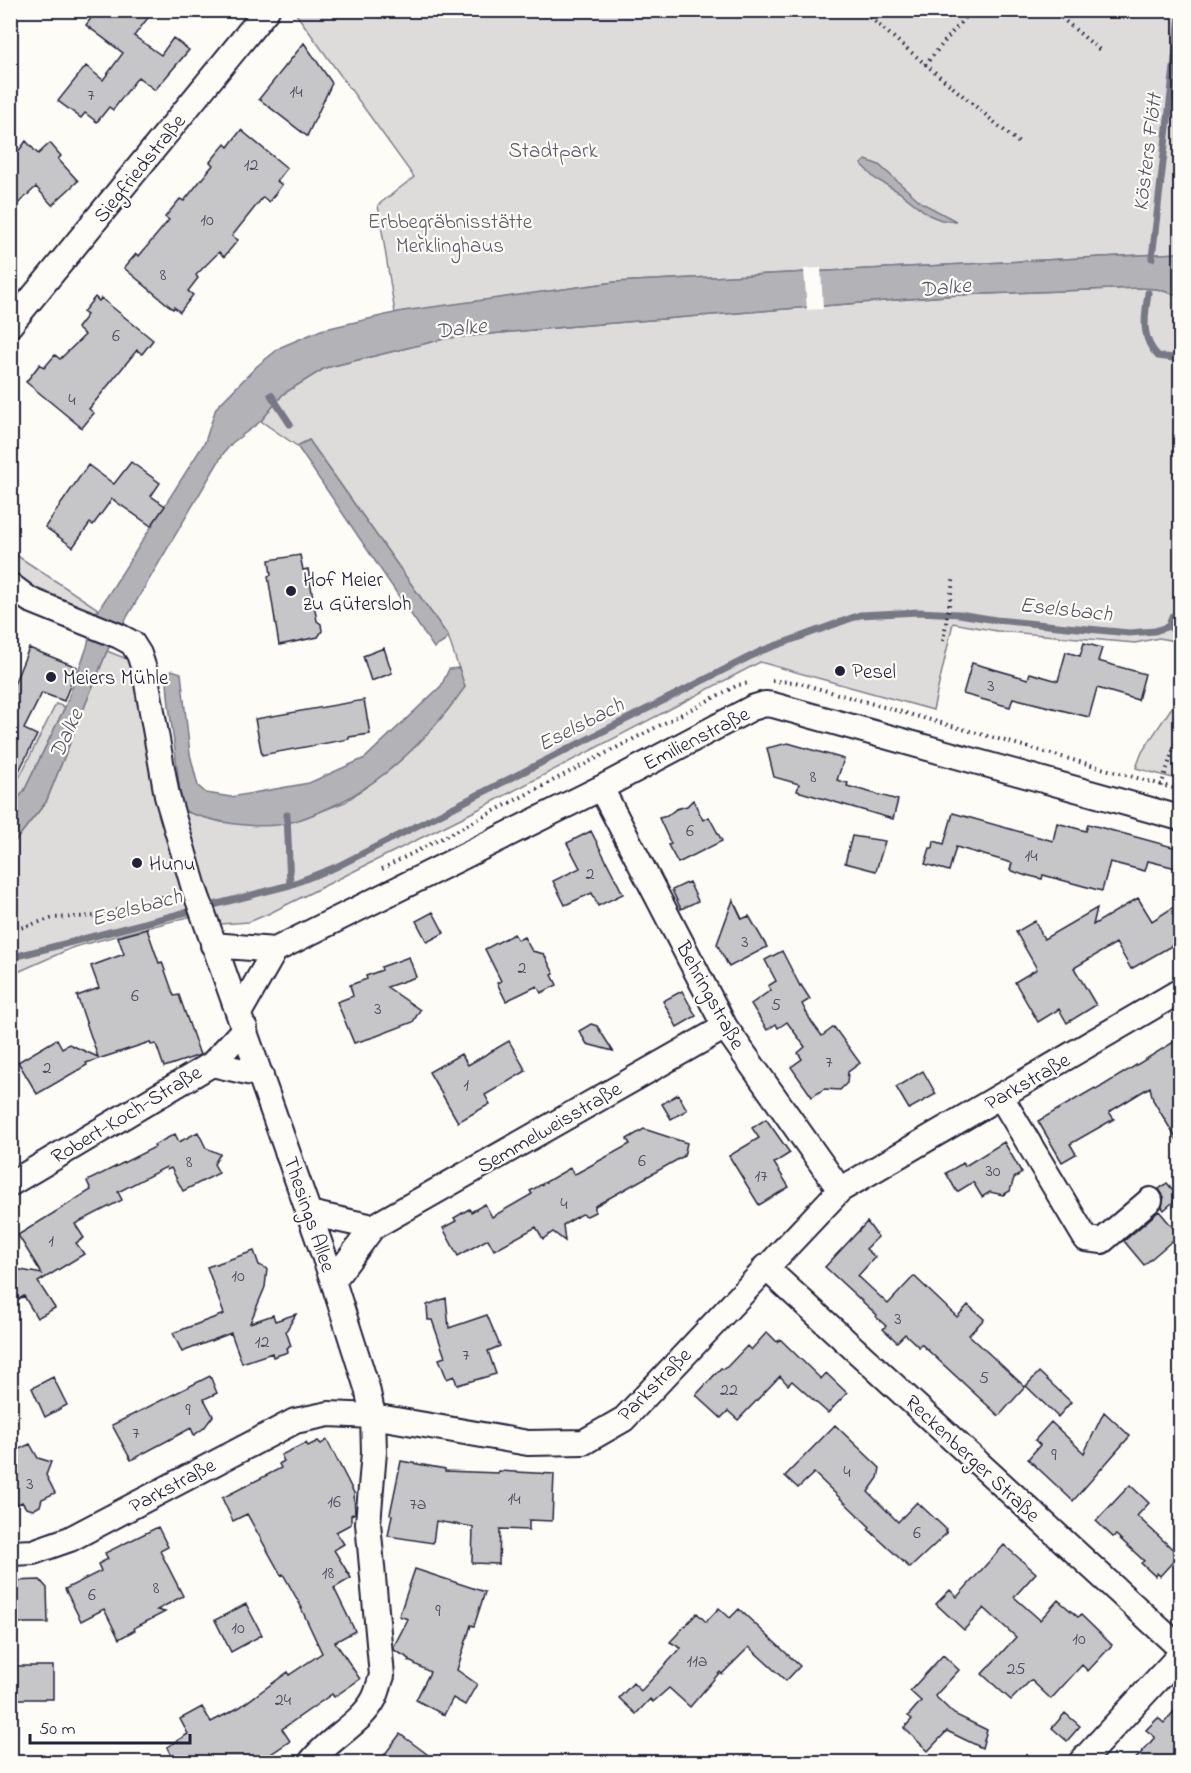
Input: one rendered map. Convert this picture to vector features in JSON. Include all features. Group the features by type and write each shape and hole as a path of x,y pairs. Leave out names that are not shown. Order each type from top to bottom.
{"street":[{"name":"Siegfriedstraße","path":"10,325 267,10"},
{"name":"Thesings Allee","path":"10,585 30,600 119,636 132,643 139,654 151,702 167,796 199,902 333,1281 367,1388 373,1416 375,1452 368,1522 382,1676 374,1699 364,1712 311,1762"},
{"name":"Emilienstraße","path":"275,950 601,788 752,708 765,704 1180,818"},
{"name":"Behringstraße","path":"601,788 725,1027 840,1190"},
{"path":"213,945 275,950 242,1021"},
{"name":"Parkstraße","path":"10,1552 33,1552 69,1539 295,1421 329,1414 373,1416 528,1443 584,1442 624,1419 840,1190 1180,991"},
{"name":"Robert-Koch-Straße","path":"212,1064 242,1021"},
{"name":"Semmelweisstraße","path":"333,1281 373,1227 725,1027"},
{"name":"Robert-Koch-Straße","path":"10,1184 204,1067 212,1064 261,1075"},
{"path":"1001,1096 1086,1239 1102,1241 1150,1200"},
{"path":"309,1213 373,1227"},
{"name":"Reckenberger Straße","path":"765,1268 1180,1648"},
{"path":"1081,1762 1180,1655"}],"path":[{"path":"861,10 1019,143"},
{"path":"925,64 971,10"},
{"path":"1052,10 1102,52"},
{"path":"944,641 954,576"},
{"path":"770,681 795,682 1180,790"},
{"path":"382,869 738,685 759,682"},
{"path":"1153,810 1180,730"},
{"path":"10,931 53,918 96,916 199,902"}],"green space":[{"name":"Stadtpark","path":"294,11 1180,11 1180,253 615,282 395,313 378,205 414,177"},
{"path":"1157,289 1180,296 1180,642 1159,638 1135,643 997,631 953,623 933,710 760,662 477,810 268,914 249,922 220,924 200,870 184,811 221,822 301,819 345,802 392,768 465,687 448,636 309,440 297,446 261,421 283,394 325,368 448,338 958,295"},
{"path":"10,551 98,609 94,617 24,586 11,576"},
{"path":"107,651 137,663 156,803 192,916 74,947 11,975 11,846 46,802"},
{"path":"1180,695 1180,780 1136,768 1142,752"},
{"path":"56,704 65,707 24,791 11,807 11,791"}],"water":[{"path":"866,160 879,165 922,203 956,221 941,220 929,215 899,192 874,178 861,164"},
{"name":"Dalke","path":"1180,253 1180,296 1157,289 1139,288 958,295 576,326 448,338 325,368 283,394 261,421 232,443 223,454 107,651 46,802 11,846 11,807 24,791 65,707 87,647 94,617 205,442 216,408 257,366 281,347 321,330 403,311 615,282"},
{"path":"309,440 448,636 444,642 434,648 297,446"},
{"path":"459,668 465,687 435,726 400,761 340,803 298,820 266,826 230,823 184,811 179,788 168,695 167,676 172,670 181,673 190,754 198,786 206,793 231,797 309,783 365,758 441,686 449,669"}],"pier":[{"path":"821,268 823,309 807,310 804,269"}],"building":[{"path":"97,10 154,10 134,36 161,55 173,38 189,50 155,90 138,77 113,110 109,107 97,122 85,113 81,118 58,101 86,66 103,80 123,53 86,25"},
{"path":"304,43 332,83 307,136 259,99"},
{"path":"241,130 287,168 277,181 282,185 269,202 263,197 232,236 238,240 224,257 219,252 196,275 198,278 188,291 193,295 180,312 174,307 173,309 124,268 136,254 139,256 169,220 165,217 180,199 184,201 213,165 210,162 225,144 228,147"},
{"path":"26,141 38,154 50,143 61,156 58,159 78,181 52,205 36,187 10,211 10,147 18,152"},
{"path":"95,297 99,301 101,298 153,340 142,354 137,350 89,409 94,413 82,428 26,382 40,364 44,368 55,355 60,359 85,335 77,328 87,315 83,312"},
{"path":"131,462 160,483 151,496 165,506 151,526 112,499 93,525 90,523 73,547 45,527 88,465 114,484"},
{"name":"Hof Meier zu Gütersloh","path":"300,555 303,570 308,569 317,621 321,624 322,631 318,637 279,645 268,576 271,575 269,560"},
{"path":"1084,643 1102,648 1098,661 1145,674 1138,700 1097,688 1089,717 1013,698 1010,707 963,694 972,663 1028,679 1030,673 1058,681 1066,652 1080,656"},
{"path":"29,648 77,667 64,701 42,693 24,729 37,735 10,789 10,694"},
{"path":"384,648 392,673 371,681 363,656"},
{"path":"364,700 370,734 262,755 255,719"},
{"path":"788,743 844,759 837,780 848,783 847,786 898,800 893,819 797,791 799,784 774,777 767,748"},
{"path":"693,800 703,820 709,817 722,841 678,863 668,845 671,844 659,818 687,806"},
{"path":"953,813 1053,841 1057,823 1086,831 1088,824 1180,849 1180,869 1148,861 1145,871 1110,862 1102,891 1043,875 1042,879 1026,876 1010,870 1012,863 956,847 949,871 925,864 934,841 944,844"},
{"path":"591,831 623,894 598,906 592,893 565,905 553,881 580,868 567,843"},
{"path":"852,836 885,841 876,871 845,863"},
{"path":"689,882 698,901 681,909 672,890"},
{"path":"1138,898 1152,921 1180,903 1180,941 1131,969 1116,943 1074,968 1096,1005 1067,1023 1059,1009 1038,1022 1015,982 1037,969 1016,932 1035,921 1044,939 1097,908 1093,925"},
{"path":"733,900 742,919 749,916 767,947 729,967 717,944"},
{"path":"433,912 444,933 427,942 416,921"},
{"path":"147,929 174,996 179,995 200,1055 164,1067 156,1044 151,1045 150,1042 86,1063 87,1065 37,1094 18,1062 57,1039 62,1048 69,1044 98,1057 77,996 99,988 91,966 124,954 118,937"},
{"path":"514,934 518,940 524,937 532,951 544,954 557,985 541,993 537,986 506,1001 497,983 501,981 485,949"},
{"path":"782,951 800,986 810,999 802,1004 811,1021 822,1036 834,1027 860,1063 848,1072 847,1083 840,1090 824,1089 812,1097 791,1067 802,1059 798,1053 805,1047 787,1022 778,1028 776,1024 767,1030 751,1004 771,990 768,986 776,981 765,960"},
{"path":"409,957 416,977 387,987 420,1010 413,1022 354,1043 337,1002 353,996 350,985 367,979 366,976 382,970 381,967"},
{"path":"682,991 696,1016 677,1027 663,1001"},
{"path":"591,1024 597,1026 613,1051 587,1044 579,1031"},
{"path":"1180,1038 1180,1145 1153,1100 1150,1087 1109,1112 1114,1119 1070,1144 1076,1154 1062,1162 1038,1121 1095,1088 1096,1090"},
{"path":"509,1041 526,1071 485,1095 490,1104 458,1122 429,1072 461,1054 468,1065"},
{"path":"923,1071 936,1094 909,1109 896,1087"},
{"path":"678,1094 687,1110 671,1119 662,1104"},
{"path":"766,1119 790,1153 774,1163 789,1187 759,1205 729,1156 759,1138 752,1128"},
{"path":"644,1129 687,1143 684,1156 595,1206 595,1212 587,1216 582,1214 563,1225 565,1241 553,1232 543,1239 536,1227 494,1250 488,1239 458,1256 443,1228 456,1221 454,1218 469,1209 471,1212 485,1204 492,1217 532,1194 530,1191 570,1168 574,1174 577,1173 630,1144 627,1139"},
{"path":"198,1132 206,1148 220,1154 214,1164 219,1173 183,1191 171,1168 167,1170 166,1167 118,1192 122,1200 75,1224 84,1238 76,1243 84,1254 38,1282 55,1308 37,1318 24,1296 10,1304 10,1268 42,1274 18,1235 91,1190 87,1181 155,1147 154,1145 175,1134 179,1142"},
{"path":"1004,1142 1022,1173 1014,1178 1010,1191 1003,1195 990,1192 982,1197 973,1182 957,1192 946,1173 963,1163 965,1166"},
{"path":"1167,1183 1179,1197 1164,1210 1162,1207 1164,1197 1159,1189"},
{"path":"1159,1211 1179,1235 1144,1265 1124,1241"},
{"path":"867,1222 878,1237 866,1249 875,1257 858,1276 888,1304 914,1276 957,1317 968,1305 984,1319 969,1335 1025,1387 999,1416 921,1344 919,1347 905,1334 897,1342 883,1329 886,1326 876,1317 877,1315 825,1267"},
{"path":"254,1251 259,1265 267,1269 265,1287 250,1323 273,1315 275,1321 296,1314 286,1331 291,1346 287,1348 288,1352 273,1357 272,1353 242,1363 231,1333 182,1352 173,1333 224,1314 207,1267"},
{"path":"446,1298 449,1328 487,1315 500,1346 488,1351 496,1374 457,1385 454,1376 447,1379 439,1359 445,1357 432,1320 428,1320 427,1305"},
{"path":"767,1332 777,1342 780,1339 821,1379 826,1373 847,1393 828,1413 792,1381 788,1385 780,1376 738,1420 728,1411 721,1418 696,1395 721,1368 727,1367 747,1346 751,1350"},
{"path":"1039,1372 1071,1402 1058,1417 1026,1386"},
{"path":"210,1376 217,1393 204,1399 213,1416 204,1428 194,1435 191,1428 131,1460 112,1425"},
{"path":"53,1377 67,1405 45,1417 32,1388"},
{"path":"1104,1412 1130,1436 1073,1501 1028,1459 1040,1445 1035,1440 1051,1422 1084,1453"},
{"path":"835,1425 880,1468 878,1478 868,1492 898,1522 917,1502 946,1529 947,1533 910,1568 868,1529 870,1527 814,1473 798,1488 785,1476"},
{"path":"327,1440 354,1493 355,1513 351,1515 351,1524 336,1532 344,1544 334,1550 351,1578 334,1588 355,1631 335,1642 360,1679 334,1697 332,1694 282,1729 290,1741 259,1762 175,1762 167,1747 188,1734 180,1719 202,1707 211,1722 240,1707 288,1672 289,1675 322,1653 302,1608 247,1514 233,1521 222,1498 281,1468 279,1464 284,1461 281,1455 306,1443 308,1446 318,1441 321,1444"},
{"path":"30,1444 38,1458 51,1462 46,1475 55,1493 42,1499 40,1506 33,1510 26,1508 22,1502 16,1505 10,1492 10,1466 20,1461 15,1451"},
{"path":"401,1461 445,1469 445,1471 554,1474 552,1521 529,1520 529,1530 500,1529 499,1564 472,1563 473,1527 436,1521 433,1543 388,1536"},
{"path":"1130,1485 1149,1503 1137,1516 1179,1555 1160,1576 1157,1573 1155,1576 1141,1563 1144,1561 1116,1535 1113,1537 1096,1521"},
{"path":"158,1527 168,1547 160,1551 183,1596 157,1610 165,1612 134,1628 135,1630 119,1639 104,1609 81,1621 65,1589 101,1571 98,1564 108,1559 105,1553"},
{"path":"1004,1545 1036,1573 1014,1597 1040,1620 1058,1600 1078,1617 1081,1615 1112,1645 1088,1671 1082,1665 1051,1699 1031,1680 1011,1700 982,1674 1016,1637 984,1608 964,1630 936,1604 950,1590 957,1597"},
{"path":"415,1569 485,1592 474,1626 471,1625 457,1670 477,1684 465,1705 453,1698 444,1715 416,1700 430,1672 394,1650 408,1619 399,1616"},
{"path":"40,1580 47,1588 48,1623 18,1623 18,1619 10,1619 10,1581"},
{"path":"246,1604 262,1635 231,1652 215,1620"},
{"path":"719,1608 730,1618 739,1609 800,1666 786,1681 749,1647 722,1674 720,1672 690,1707 669,1688 653,1702 650,1699 636,1714 619,1698 633,1683 641,1691 681,1648 670,1642 697,1613 706,1622"},
{"path":"943,1655 959,1670 935,1696 954,1714 987,1730 982,1748 947,1731 928,1751 904,1728 912,1719 908,1716 921,1701 910,1691"},
{"path":"17,1666 53,1666 53,1699 17,1699"},
{"path":"1180,1704 1180,1762 1133,1762 1155,1737 1146,1730 1158,1718 1164,1723"},
{"path":"1065,1713 1080,1726 1067,1741 1052,1728"},
{"path":"400,1734 423,1751 437,1762 379,1762"}],"waterway":[{"name":"Kösters Flött","path":"1152,258 1180,15"},
{"name":"Kösters Flött","path":"1148,293 1145,326 1148,342 1158,356 1180,359"},
{"path":"271,395 290,424"},
{"name":"Eselsbach","path":"1178,599 1180,576"},
{"name":"Eselsbach","path":"10,958 290,885 336,867 761,651 860,615 919,612 959,614 996,620 1129,633 1155,631 1169,626 1172,616"},
{"path":"1169,626 1180,636"},
{"path":"287,815 290,885"}],"place":[{"name":"Hof Meier zu Gütersloh","path":"291,591"},
{"name":"Pesel","path":"840,671"},
{"name":"Meiers Mühle","path":"51,677"},
{"name":"Hunu","path":"137,863"}],"park label":[{"name":"Erbbegräbnisstätte Merklinghaus","path":"450,233"}]}
